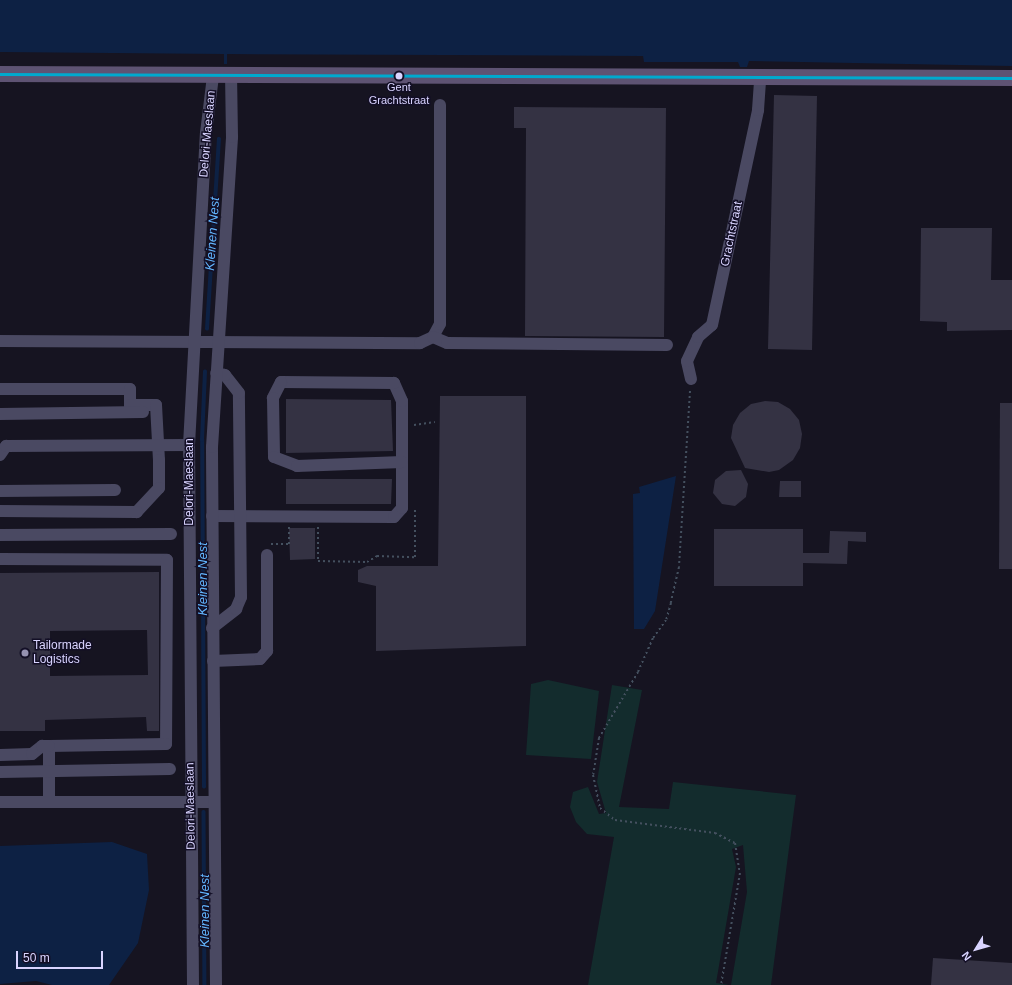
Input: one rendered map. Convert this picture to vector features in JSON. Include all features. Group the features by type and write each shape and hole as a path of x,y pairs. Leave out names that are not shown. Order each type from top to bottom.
{"main road":[{"path":"0,74 760,79 1012,78"}],"street":[{"name":"Delori-Maeslaan","path":"193,985 189,445 194,341 213,76"},
{"name":"Delori-Maeslaan","path":"216,985 212,516 216,373 232,137 231,76"},
{"name":"Grachtstraat","path":"692,379 686,361 698,337 712,325 758,110 760,79"},
{"path":"0,341 420,343 434,337 440,324 440,105"},
{"path":"434,337 446,343 667,345"},
{"path":"212,628 236,610 241,597 239,393 224,375 216,373"},
{"path":"212,516 394,517 402,508 402,462 402,401 394,382 281,382 273,398 274,457 297,466 402,462"},
{"path":"0,389 130,389 130,405 156,405 155,444 159,488 137,512 0,511"},
{"path":"0,414 156,412"},
{"path":"0,455 6,446 189,445"},
{"path":"0,491 115,490"},
{"path":"0,535 172,534"},
{"path":"213,661 260,659 267,651 267,555"},
{"path":"0,559 168,560 166,744 42,746 32,754 0,755"},
{"path":"49,746 49,802"},
{"path":"0,772 170,769"},
{"path":"0,802 214,802"}],"path":[{"path":"692,379 679,567 671,603 666,620 653,638 638,672 599,738 593,775 600,808 615,820 708,832 728,837 735,843 740,873 720,985"}],"green space":[{"path":"548,680 599,691 591,759 526,755 531,684"},
{"path":"612,685 642,690 619,807 669,809 673,782 796,795 771,985 731,985 747,892 743,845 732,849 736,867 716,983 729,985 588,985 614,837 587,834 576,822 570,807 573,792 588,787 599,814 606,813 597,782"}],"water":[{"path":"0,0 1012,0 1012,66 749,61 747,67 740,67 738,62 644,62 643,56 227,54 227,64 224,64 224,54 0,52"},
{"path":"676,476 655,611 644,629 634,629 633,494 640,493 639,487"},
{"path":"112,842 147,854 149,890 138,943 109,985 52,985 36,981 0,984 0,846"}],"building":[{"path":"774,95 817,96 812,350 768,349"},
{"path":"514,107 666,108 664,337 525,336 526,128 514,128"},
{"path":"921,228 992,228 991,280 1012,280 1012,330 947,331 947,322 920,321"},
{"path":"440,396 526,396 526,646 376,651 376,586 358,582 358,570 367,566 438,566"},
{"path":"286,399 391,400 393,451 286,453"},
{"path":"765,401 778,402 790,409 799,420 802,434 800,448 793,460 779,470 769,472 745,468 731,438 733,425 740,413 751,404"},
{"path":"1000,403 1012,403 1012,569 999,569"},
{"path":"741,470 748,484 746,497 735,506 722,504 713,493 715,480 726,471"},
{"path":"286,479 392,479 391,504 286,504"},
{"path":"780,481 801,481 801,497 779,497"},
{"path":"289,528 315,528 315,559 290,560"},
{"path":"714,529 803,529 803,553 829,553 830,531 866,532 866,542 848,541 847,564 803,563 803,586 714,586"},
{"name":"Tailormade Logistics","path":"159,572 159,731 147,731 146,717 45,720 45,731 0,731 0,573","holes":["147,630 148,675 50,676 50,631"]},
{"path":"933,958 1012,963 1012,985 931,985"}],"waterway":[{"name":"Kleinen Nest","path":"207,329 219,139"},
{"name":"Kleinen Nest","path":"204,787 202,440 205,372"},
{"name":"Kleinen Nest","path":"204,812 205,985"}],"transit line":[{"path":"0,74 1012,78"}],"place":[{"name":"Gent Grachtstraat","path":"399,76"},
{"name":"Tailormade Logistics","path":"25,653"}]}
